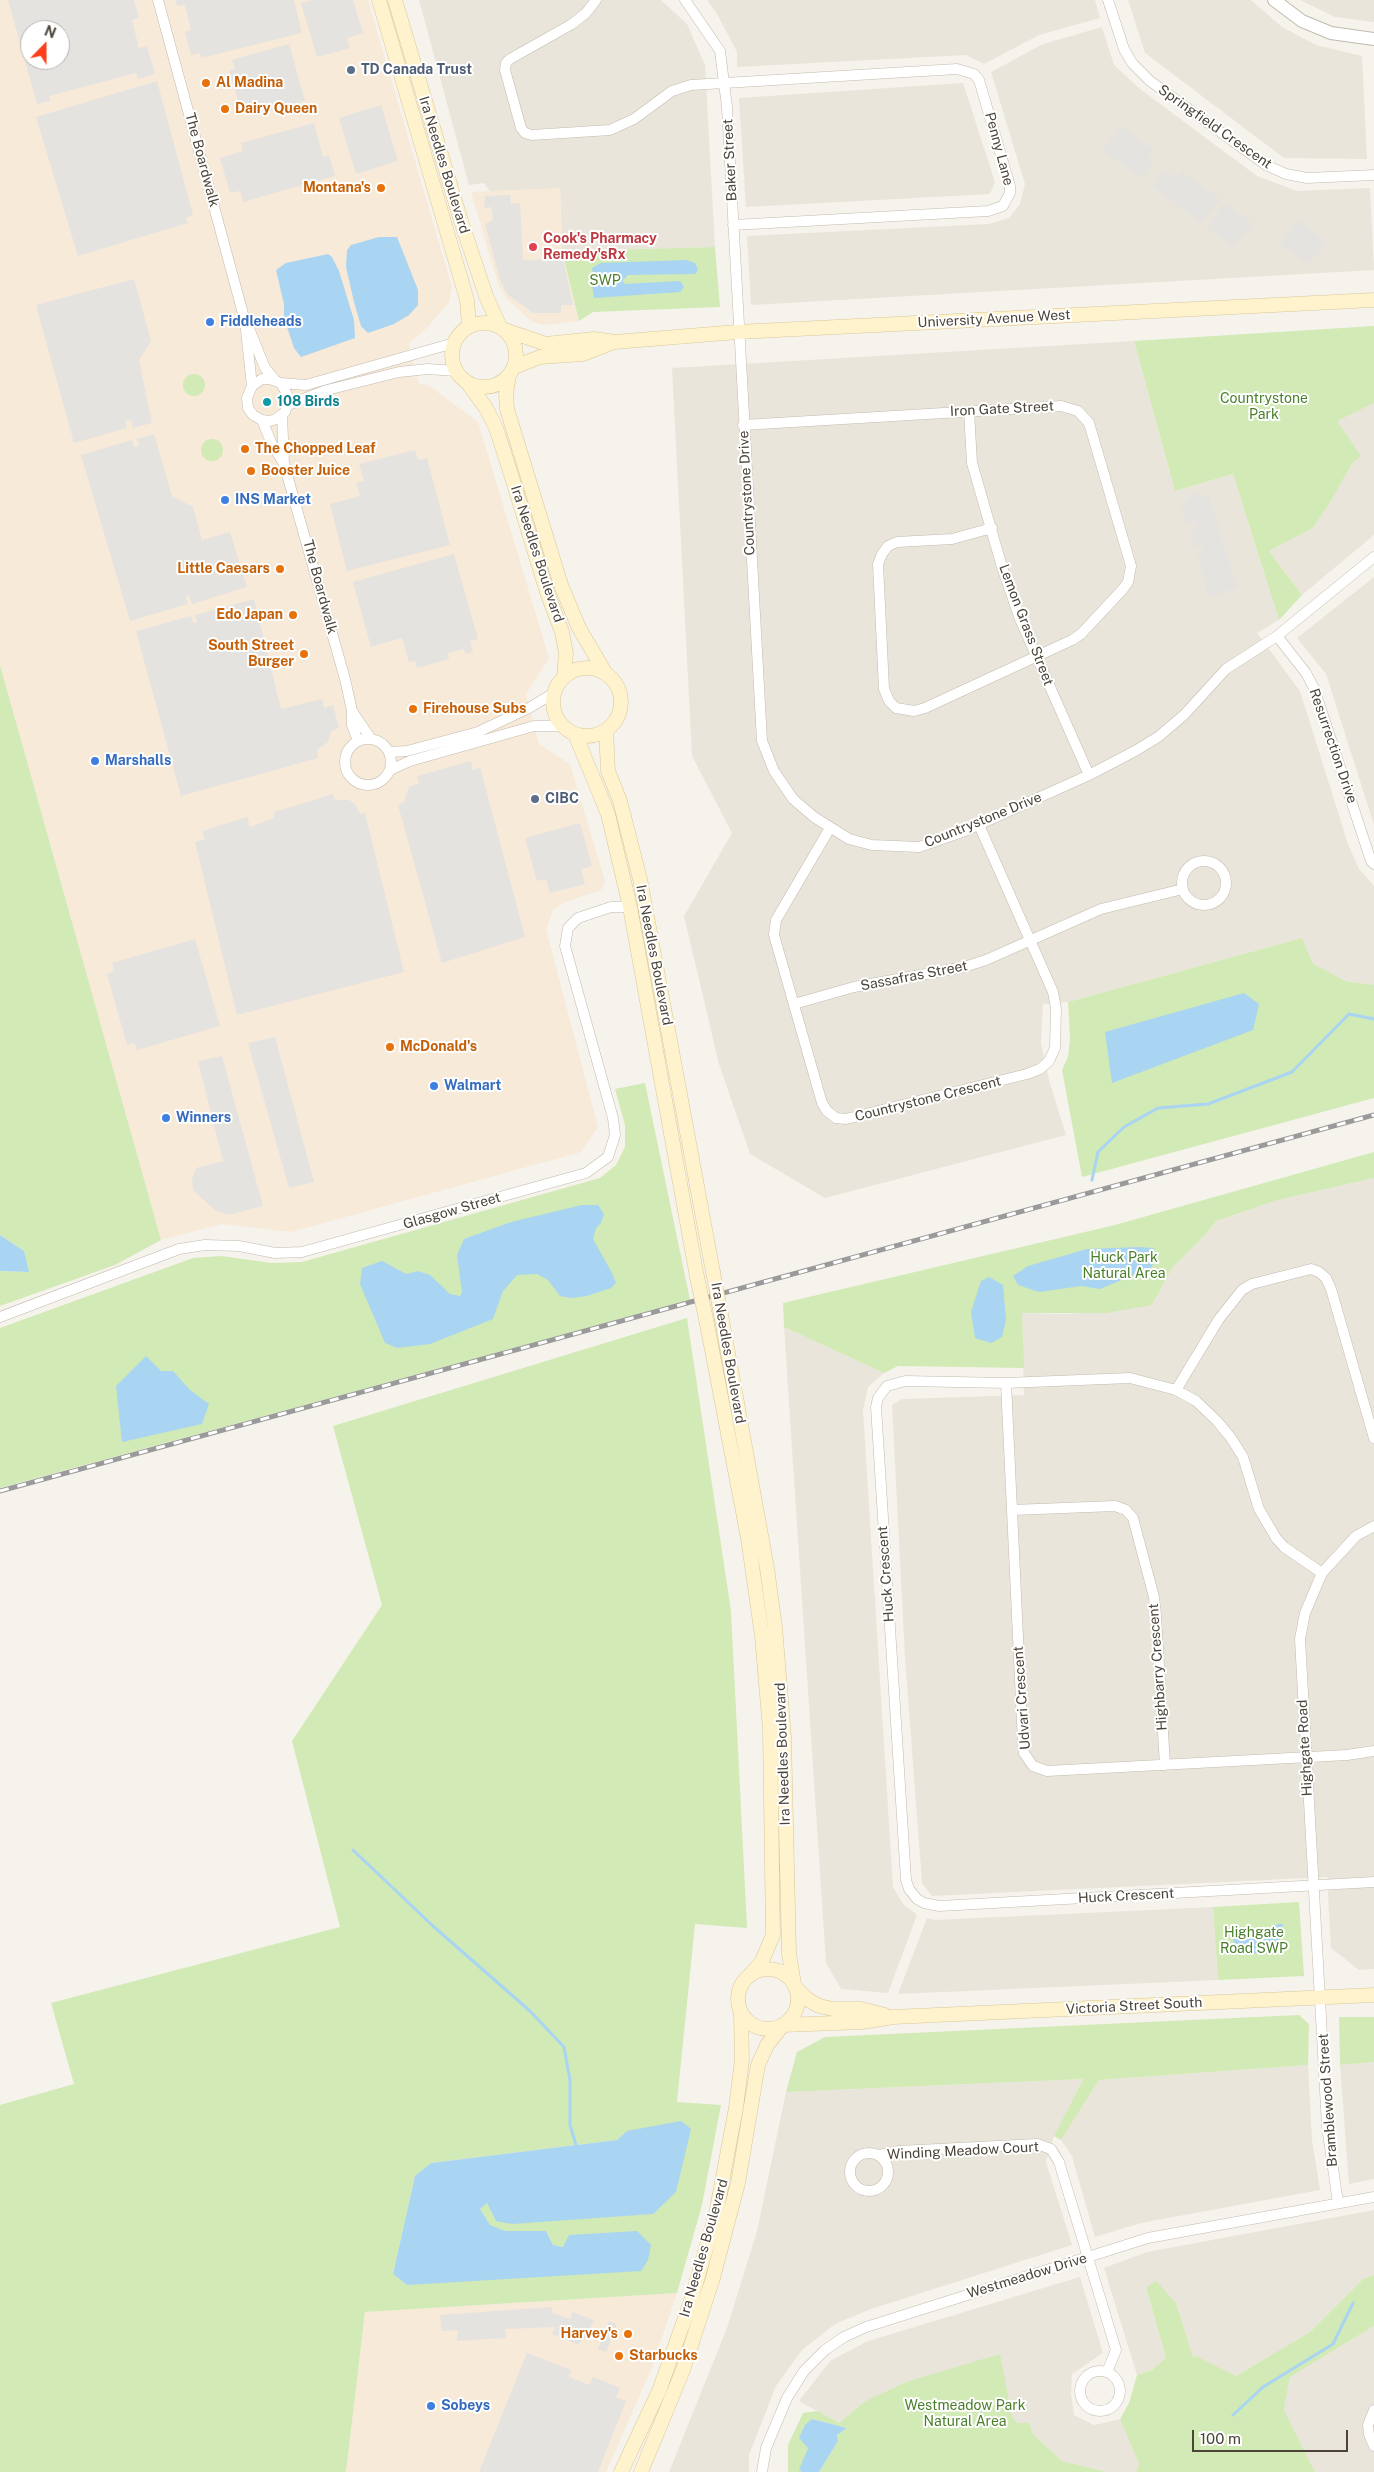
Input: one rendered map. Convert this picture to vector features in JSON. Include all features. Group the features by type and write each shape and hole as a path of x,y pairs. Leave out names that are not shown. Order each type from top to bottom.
{"main road":[{"name":"Ira Needles Boulevard","path":"379,0 467,300 469,326"},
{"name":"Ira Needles Boulevard","path":"395,0 461,221 486,296 503,328"},
{"name":"University Avenue West","path":"503,328 546,344 594,339 615,342 738,332 1374,300"},
{"path":"479,322 490,323 503,328 516,348 512,371 494,385 485,387 467,382 456,371 452,362 454,342 462,330 479,322"},
{"name":"University Avenue West","path":"512,371 540,357 583,354 615,342"},
{"name":"Ira Needles Boulevard","path":"512,371 506,394 507,409 561,585 579,628 606,674"},
{"name":"Ira Needles Boulevard","path":"467,382 486,408 496,428 547,592 562,632 566,653 564,677"},
{"path":"584,668 596,669 606,674 614,681 621,702 614,723 606,730 586,736 575,734 562,726 554,710 554,693 564,677 573,670 584,668"},
{"name":"Ira Needles Boulevard","path":"606,730 608,771 622,809 640,879 767,1568 775,1628 784,1737 789,1954 794,1986"},
{"name":"Ira Needles Boulevard","path":"575,734 608,814 630,907 697,1277 748,1538 762,1636 770,1729 773,1935 762,1961 751,1974"},
{"path":"763,1970 773,1970 784,1974 794,1986 798,1997 796,2009 790,2020 783,2025 769,2030 758,2028 749,2023 741,2013 738,1994 744,1981 751,1974 763,1970"},
{"name":"Victoria Street South","path":"794,1986 807,2000 819,2006 833,2009 861,2009 893,2017"},
{"name":"Victoria Street South","path":"783,2025 862,2022 893,2017 1374,1995"},
{"name":"Ira Needles Boulevard","path":"621,2472 658,2391 690,2304 714,2222 730,2153 736,2108 742,2060 741,2013"},
{"name":"Ira Needles Boulevard","path":"641,2472 683,2370 713,2278 738,2183 758,2064 767,2045 783,2025"}],"street":[{"name":"The Boardwalk","path":"158,0 244,321 252,386"},
{"name":"Penny Lane","path":"596,0 586,13 572,24 506,63 505,70 521,128 525,133 532,135 610,130 634,119 672,91 691,85 956,69 966,71 979,80 1010,186 1007,201 996,210 733,225"},
{"name":"Baker Street","path":"685,0 720,51 722,82 727,106 738,332"},
{"name":"Springfield Crescent","path":"1108,0 1124,49 1132,63 1150,81 1266,165 1286,174 1307,178 1374,175"},
{"path":"1274,0 1302,21 1331,33 1374,39"},
{"name":"The Boardwalk","path":"244,321 265,368 278,381"},
{"name":"Countrystone Drive","path":"738,332 762,741 774,771 792,799 830,828 849,839 872,845 919,847 978,825 1088,775 1135,751 1158,737 1184,714 1226,670 1277,636 1374,557"},
{"path":"278,381 288,394 288,405 282,415 276,419 262,420 253,415 247,404 247,398 252,386 262,380 278,381 306,385 454,342"},
{"path":"288,405 327,390 399,372 428,368 456,371"},
{"name":"Iron Gate Street","path":"743,425 1061,406 1078,411 1089,423 1128,556 1130,574 1123,589 1081,634 1037,657 914,711 896,708 886,695 878,564 882,554 888,546 897,542 952,539 992,528"},
{"name":"Lemon Grass Street","path":"969,410 972,463 1002,567 1037,657 1088,775"},
{"name":"The Boardwalk","path":"282,415 284,464 340,661 352,711 352,725 358,741"},
{"name":"The Boardwalk","path":"262,420 271,442 284,464"},
{"name":"Resurrection Drive","path":"1277,636 1306,674 1314,688 1371,861 1374,864"},
{"path":"390,752 407,751 478,732 529,708 554,693"},
{"name":"The Boardwalk","path":"352,711 370,738"},
{"path":"390,770 410,760 534,726 562,726"},
{"path":"370,738 385,745 390,752 390,770 386,777 376,784 368,785 355,781 348,772 345,763 347,753 358,741 370,738"},
{"name":"Countrystone Crescent","path":"830,828 776,920 774,936 822,1103 827,1111 836,1118 855,1118 1027,1074 1040,1069 1048,1061 1055,1048 1056,1009 1053,992 1032,941 978,825"},
{"path":"1209,861 1216,865 1224,874 1224,890 1221,896 1209,904 1192,901 1183,889 1184,873 1196,862 1209,861"},
{"name":"Sassafras Street","path":"794,1004 854,987 964,967 1032,941 1101,909 1183,889"},
{"name":"Glasgow Street","path":"0,1317 179,1250 205,1245 239,1246 275,1253 302,1252 586,1173 608,1157 615,1135 565,946 568,928 578,918 611,907 630,907"},
{"path":"1176,1390 1219,1319 1242,1290 1252,1284 1311,1268 1326,1278 1331,1289 1374,1438"},
{"name":"Huck Crescent","path":"1322,1573 1284,1546 1276,1538 1259,1509 1243,1457 1231,1438 1217,1421 1196,1402 1176,1390 1156,1383 1130,1378 1006,1383 898,1381 886,1386 876,1407 906,1880 909,1889 924,1903 939,1906 1374,1882"},
{"name":"Udvari Crescent","path":"1006,1383 1023,1743 1027,1760 1033,1766 1047,1771 1347,1755 1374,1751"},
{"name":"Highbarry Crescent","path":"1012,1510 1110,1506 1126,1510 1133,1518 1155,1606 1165,1765"},
{"name":"Highgate Road","path":"1321,1998 1312,1886 1300,1639 1305,1613 1322,1573 1356,1536 1374,1526"},
{"name":"Bramblewood Street","path":"1321,1998 1327,2126 1338,2203"},
{"name":"Winding Meadow Court","path":"879,2155 919,2150 1038,2144 1056,2154 1116,2350 1107,2372"},
{"name":"Westmeadow Drive","path":"762,2472 766,2448 787,2398 804,2371 825,2350 844,2336 866,2326 1148,2238 1374,2197"},
{"path":"1094,2372 1107,2372 1113,2376 1120,2387 1118,2400 1114,2405 1103,2411 1090,2409 1081,2399 1080,2392 1083,2380 1094,2372"},
{"path":"1374,2410 1368,2425 1369,2434 1374,2446"}],"shaded area":[{"path":"0,0 368,0 452,287 449,302 427,328 409,343 419,384 428,385 478,422 549,658 526,694 539,744 570,764 605,881 601,890 565,902 553,910 546,929 598,1127 581,1152 291,1232 222,1224 161,1240 0,665"},
{"path":"8,0 134,0 139,18 132,20 139,48 147,46 155,74 138,79 136,73 49,96 50,101 37,104 28,70 70,70 70,20 20,20 20,43"},
{"path":"176,0 294,0 302,33 201,58 200,53 191,55 185,32 191,30 185,5 177,6"},
{"path":"313,0 353,0 363,33 347,38 350,48 317,57 301,3"},
{"path":"419,0 661,0 687,24 705,65 715,247 562,251 560,189 490,191 484,183 469,185"},
{"path":"707,0 1095,0 1100,18 1039,35 984,64 966,55 737,67 737,52 717,14"},
{"path":"1128,0 1251,0 1282,27 1316,45 1362,56 1367,159 1284,158 1145,53"},
{"path":"1300,0 1374,0 1374,22 1335,17"},
{"path":"1102,27 1114,65 1140,89 1257,176 1297,191 1370,188 1374,270 751,305 747,236 989,224 1009,218 1020,204 1025,184 991,72 1043,44"},
{"path":"289,44 305,101 259,114 255,103 240,107 229,70 235,69 232,60"},
{"path":"157,81 193,215 186,218 188,223 78,256 36,117"},
{"path":"963,83 995,182 990,194 746,207 739,98"},
{"path":"381,105 398,161 356,174 339,118"},
{"path":"314,123 323,157 329,155 335,176 243,202 240,191 230,193 220,158 243,151 241,143"},
{"path":"1121,126 1154,150 1147,159 1153,164 1142,178 1103,151"},
{"path":"1164,170 1176,178 1181,171 1220,199 1202,223 1152,186"},
{"path":"560,188 562,251 579,321 545,325 532,322 506,298 498,284 471,192"},
{"path":"510,195 511,204 520,203 523,260 563,259 573,305 561,305 561,313 533,313 507,294 500,280 485,224 493,220 491,207 484,208 485,196"},
{"path":"1225,203 1253,224 1232,246 1207,227"},
{"path":"1297,220 1325,241 1316,258 1313,257 1308,264 1280,243"},
{"path":"134,279 151,341 139,360 152,423 133,428 131,420 125,421 127,428 74,443 36,305"},
{"path":"1134,341 1175,491 1233,474 1279,620 1257,633 1300,691 1348,844 1359,869 1374,886 1374,985 1346,981 1312,964 1302,938 1068,1002 1043,1004 1041,1043 1049,1080 1066,1135 825,1198 750,1154 719,1064 684,916 732,833 692,756 672,368"},
{"path":"1374,403 1374,535 1302,595 1269,551 1313,528 1353,462 1336,421"},
{"path":"154,434 172,496 193,507 202,540 230,532 247,587 192,604 189,595 186,596 188,604 130,621 81,455 132,440 134,447 139,446 137,439"},
{"path":"415,450 418,460 427,458 450,545 347,571 330,504 360,496 356,483 364,481 359,464"},
{"path":"1199,493 1201,496 1208,494 1237,587 1209,598 1197,555 1204,550 1202,546 1195,547 1190,531 1196,530 1196,523 1187,524 1181,503 1190,500 1189,496"},
{"path":"454,554 478,639 470,641 473,652 466,654 464,649 448,653 449,659 417,668 415,661 409,662 402,638 371,647 353,582"},
{"path":"1374,577 1374,825 1326,674 1297,638"},
{"path":"254,599 281,709 322,699 324,708 333,705 339,728 331,731 328,742 317,750 318,758 181,796 136,631 191,616 193,623 197,622 195,615"},
{"path":"471,761 473,771 480,767 525,937 442,963 398,805 404,802 409,787 419,783 417,776"},
{"path":"333,794 335,800 349,800 355,804 360,814 365,813 404,972 237,1015 195,842 205,839 202,831 247,817 250,827 274,818 274,812"},
{"path":"580,823 592,866 581,869 585,884 550,893 546,879 537,881 525,838"},
{"path":"195,939 220,1026 137,1050 134,1043 127,1045 107,974 114,971 112,963"},
{"path":"275,1037 314,1182 289,1188 248,1043"},
{"path":"222,1056 263,1206 228,1215 216,1211 193,1190 192,1180 196,1168 223,1161 198,1061"},
{"path":"1374,1178 1374,1969 1359,1970 1331,1948 1327,1877 932,1896 922,1883 905,1657 892,1405 902,1399 1024,1395 1022,1313 1066,1314 1152,1305 1172,1268 1206,1234 1216,1221 1278,1200"},
{"path":"784,1327 884,1373 868,1387 863,1410 893,1887 903,1904 917,1915 888,1993 841,1989 826,1963"},
{"path":"1213,1907 1218,1980 898,1994 927,1918 935,1920"},
{"path":"1374,2062 1374,2179 1349,2184 1340,2065"},
{"path":"1308,2065 1312,2140 1320,2190 1141,2223 1095,2237 1072,2156 1061,2140 1099,2080"},
{"path":"1083,2079 1054,2136 1046,2162 1072,2245 871,2309 835,2324 802,2350 776,2386 749,2455 749,2472 669,2472 727,2328 757,2231 786,2092"},
{"path":"1374,2210 1374,2275 1363,2279 1310,2332 1236,2376 1196,2356 1193,2357 1176,2303 1146,2289 1166,2358 1152,2370 1137,2375 1104,2268 1147,2252"},
{"path":"1080,2277 1103,2353 1072,2374 1071,2393 1074,2415 1094,2425 1120,2419 1139,2464 1136,2472 1107,2472 1062,2461 1033,2434 1029,2423 1017,2423 1012,2416 999,2354 864,2402 839,2423 799,2401 830,2361 868,2341"},
{"path":"677,2293 652,2367 606,2472 346,2472 365,2312"},
{"path":"551,2307 553,2313 570,2319 573,2312 594,2320 586,2338 582,2337 579,2345 552,2334 556,2327 505,2329 506,2338 457,2341 458,2330 442,2331 440,2315"},
{"path":"609,2321 617,2324 606,2352 598,2349"},
{"path":"1374,2326 1374,2472 1315,2472 1284,2410 1290,2377"},
{"path":"527,2353 571,2370 569,2377 589,2385 593,2377 620,2388 616,2397 626,2401 598,2472 479,2472"}],"green space":[{"name":"SWP","path":"715,247 720,307 593,312 579,321 562,251"},
{"name":"Countrystone Park","path":"1374,326 1374,403 1337,421 1361,456 1353,462 1313,528 1269,551 1302,595 1279,620 1233,474 1175,491 1134,341"},
{"path":"194,374 202,377 205,385 202,393 194,396 186,393 183,385 186,377"},
{"path":"212,439 220,442 223,450 220,458 212,461 204,458 201,450 204,442"},
{"path":"0,665 161,1240 115,1265 0,1306 0,1271 28,1272 24,1251 0,1235"},
{"path":"1302,938 1313,964 1346,981 1374,985 1374,1098 1082,1177 1062,1070 1068,1057 1070,1039 1068,1002"},
{"path":"645,1083 690,1300 0,1488 0,1328 193,1258 222,1256 271,1263 302,1262 600,1178 616,1165 625,1147 625,1125 615,1089"},
{"name":"Huck Park Natural Area","path":"1374,1152 1374,1178 1278,1200 1216,1221 1206,1234 1172,1268 1152,1305 1106,1313 1022,1313 1024,1368 898,1366 884,1373 784,1327 783,1303 1115,1225"},
{"path":"687,1318 731,1611 747,1928 695,1924 677,2102 721,2105 702,2205 677,2293 365,2312 346,2472 0,2472 0,2105 74,2084 51,2003 340,1927 292,1741 382,1605 333,1426","holes":["627,2131 653,2214 486,2202 480,2209 489,2225 505,2231 546,2231 553,2245 563,2247 407,2285 393,2274 415,2176 431,2163 617,2140"]},
{"name":"Highgate Road SWP","path":"1299,1902 1304,1976 1218,1980 1213,1907"},
{"path":"1299,2015 1309,2024 1308,2065 1099,2080 1061,2140 1054,2136 1083,2079 786,2092 797,2052 825,2037"},
{"path":"1339,2017 1374,2017 1374,2062 1340,2065"},
{"path":"1374,2275 1374,2326 1290,2377 1284,2410 1315,2472 1136,2472 1139,2464 1120,2419 1129,2403 1137,2375 1152,2370 1166,2358 1146,2288 1156,2281 1176,2303 1193,2357 1196,2356 1236,2376 1310,2332 1363,2279"},
{"name":"Westmeadow Park Natural Area","path":"1000,2354 1012,2416 1017,2423 1029,2423 1033,2434 1062,2461 1107,2472 819,2472 838,2441 837,2435 847,2428 812,2419 808,2448 800,2470 802,2472 788,2472 788,2445 803,2413 818,2411 839,2423 864,2402 906,2382"}],"water":[{"path":"379,237 397,237 418,290 418,305 409,315 394,324 368,333 361,326 354,302 346,267 347,250 351,245"},
{"path":"328,254 332,257 339,271 354,320 355,338 301,357 294,348 284,318 284,304 276,270 286,263"},
{"path":"687,260 695,263 698,270 695,274 628,275 623,280 624,284 680,281 684,287 680,292 594,298 591,279 593,275 592,268 601,263"},
{"path":"1244,993 1259,1004 1253,1030 1112,1083 1105,1032"},
{"path":"582,1205 598,1205 604,1214 601,1223 596,1228 593,1239 616,1283 611,1288 587,1296 571,1298 560,1296 548,1280 537,1274 517,1275 503,1291 493,1319 430,1344 397,1348 385,1343 360,1284 362,1268 382,1261 406,1274 418,1271 430,1275 450,1294 460,1296 462,1292 457,1255 464,1239 511,1222"},
{"path":"0,1235 24,1251 29,1272 0,1271"},
{"path":"1154,1248 1156,1259 1151,1268 1100,1289 1081,1286 1039,1292 1018,1285 1013,1276 1028,1266 1087,1249"},
{"path":"989,1277 1003,1285 1006,1320 1002,1337 991,1343 975,1338 971,1312 981,1281"},
{"path":"146,1356 161,1371 173,1371 189,1389 209,1404 202,1424 122,1442 116,1386"},
{"path":"1278,1924 1283,1924 1279,1945 1271,1953 1240,1954 1233,1940 1237,1931 1267,1931"},
{"path":"681,2121 691,2129 676,2192 653,2214 512,2224 496,2221 487,2203 480,2209 490,2225 505,2231 546,2231 553,2245 563,2247 569,2235 637,2231 651,2245 648,2260 641,2271 407,2285 393,2274 415,2176 431,2163 617,2140 627,2131"},
{"path":"812,2419 847,2428 837,2435 838,2441 819,2472 802,2472 799,2470 808,2448 799,2438 805,2425"}],"waterway":[{"path":"1092,1180 1098,1152 1124,1127 1158,1108 1208,1104 1292,1072 1349,1014 1374,1019"},
{"path":"353,1850 433,1926 530,2011 564,2047 570,2080 570,2125 576,2145"},
{"path":"1233,2415 1263,2387 1333,2344 1353,2303"}],"railway":[{"path":"0,1491 1374,1115"}],"place":[{"name":"TD Canada Trust","path":"351,70"},
{"name":"Al Madina","path":"206,83"},
{"name":"Dairy Queen","path":"225,109"},
{"name":"Montana's","path":"381,188"},
{"name":"Cook's Pharmacy Remedy'sRx","path":"533,247"},
{"name":"Fiddleheads","path":"210,322"},
{"name":"108 Birds","path":"267,402"},
{"name":"The Chopped Leaf","path":"245,449"},
{"name":"Booster Juice","path":"251,471"},
{"name":"INS Market","path":"225,500"},
{"name":"Little Caesars","path":"280,569"},
{"name":"Edo Japan","path":"293,615"},
{"name":"South Street Burger","path":"304,654"},
{"name":"Firehouse Subs","path":"413,709"},
{"name":"Marshalls","path":"95,761"},
{"name":"CIBC","path":"535,799"},
{"name":"McDonald's","path":"390,1047"},
{"name":"Walmart","path":"434,1086"},
{"name":"Winners","path":"166,1118"},
{"name":"Harvey's","path":"628,2334"},
{"name":"Starbucks","path":"619,2356"},
{"name":"Sobeys","path":"431,2406"}]}
